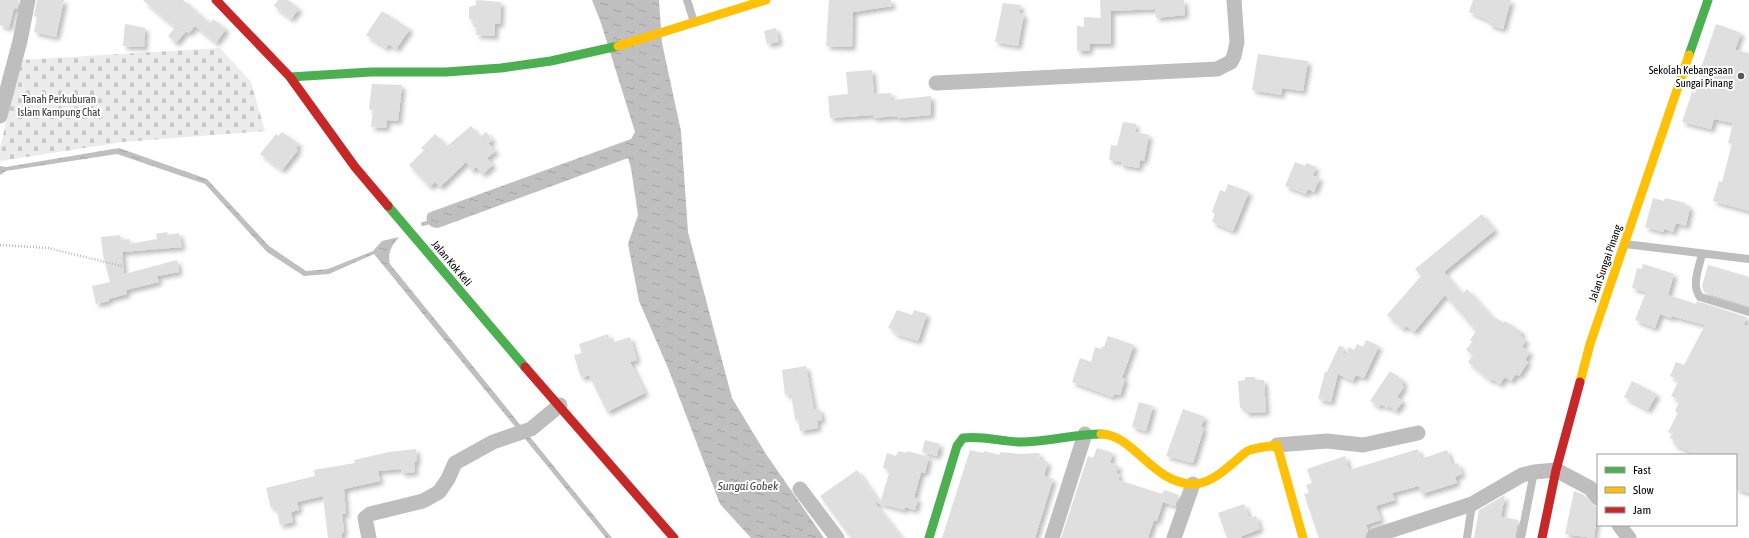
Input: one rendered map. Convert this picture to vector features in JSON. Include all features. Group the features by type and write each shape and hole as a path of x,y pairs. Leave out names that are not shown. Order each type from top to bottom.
{"street":[{"path":"0,116 20,41 28,0"},
{"name":"Jalan Kok Keli","path":"216,0 290,77 355,167 513,353 560,405 674,538"},
{"path":"290,77 370,72 475,71 521,66 586,54 669,32 766,0"},
{"path":"936,83 1216,69 1231,62 1236,50 1234,0"},
{"name":"Jalan Sungai Pinang","path":"1542,538 1556,470 1590,344 1708,0"},
{"path":"369,538 365,518 370,514 423,501 439,492 448,479 455,463 486,446 530,429 560,405"},
{"path":"929,538 957,446 963,438 975,436 1021,442 1085,434 1102,434 1117,437 1157,470 1181,482 1194,484 1206,482 1217,476 1249,450 1277,445 1321,441 1363,445 1418,433"},
{"path":"1052,538 1085,434"},
{"path":"1277,445 1303,538"},
{"path":"1374,536 1472,504 1522,475 1534,472 1556,470 1590,488 1597,497"},
{"path":"1174,538 1194,484"},
{"path":"800,489 837,538"},
{"path":"1620,526 1630,538"}],"lane":[{"path":"687,0 694,23"},
{"path":"1624,244 1749,259"},
{"path":"1702,254 1696,284 1696,291 1700,297 1749,312"},
{"path":"1522,538 1534,472"},
{"path":"1467,538 1472,504"}],"path":[{"path":"0,245 48,248 126,267"}],"green space":[{"name":"Tanah Perkuburan Islam Kampung Chat","path":"220,48 251,82 265,131 123,142 0,161 0,148 21,60"}],"water":[{"name":"Sungai Gobek","path":"592,0 659,0 662,43 681,131 688,232 732,398 766,454 824,538 751,538 720,504 668,368 639,301 628,244 638,215 631,168 628,158 438,228 430,226 427,222 428,213 631,139 635,132 601,23"},
{"path":"119,148 207,179 269,246 306,271 328,269 373,251 382,241 399,237 392,246 389,256 390,264 612,538 606,538 374,254 329,274 304,276 267,252 205,184 117,154 6,171 0,175 0,166 6,167"}],"building":[{"path":"0,0 19,0 17,9 14,8 9,28 0,25"},
{"path":"37,0 64,0 56,37 34,32 37,17 34,16"},
{"path":"143,0 183,0 210,23 213,19 226,29 216,43 195,26 189,33 186,31 176,43 168,36 174,29 183,30 172,25"},
{"path":"278,0 288,0 299,9 291,19 274,6"},
{"path":"476,0 501,2 500,24 495,24 495,36 476,35 477,27 474,27 471,19 469,19 469,7 476,5"},
{"path":"829,0 891,0 892,6 853,12 852,47 826,46"},
{"path":"1100,0 1184,0 1185,15 1156,18 1155,9 1111,11 1111,44 1090,44 1089,51 1077,51 1077,26 1084,27 1084,17 1101,18"},
{"path":"1473,0 1511,0 1503,29 1489,25 1490,21 1469,12"},
{"path":"1003,3 1021,5 1019,13 1024,14 1018,46 995,42"},
{"path":"382,11 410,29 396,49 389,44 386,48 366,35"},
{"path":"125,24 145,28 144,47 123,46"},
{"path":"1716,24 1741,33 1735,50 1749,53 1749,211 1713,201 1719,181 1722,182 1732,144 1728,143 1733,123 1714,119 1711,129 1682,122 1692,92 1695,93 1702,72 1700,71"},
{"path":"776,28 779,42 767,44 764,31"},
{"path":"1258,54 1308,61 1303,91 1282,88 1281,95 1252,90"},
{"path":"872,70 874,94 891,93 892,100 931,96 931,115 898,118 897,116 873,118 873,115 830,118 828,96 848,94 846,72"},
{"path":"372,84 402,85 398,121 387,120 386,128 371,127 373,110 369,109"},
{"path":"1123,122 1136,124 1135,132 1149,135 1144,161 1140,160 1139,168 1121,165 1121,162 1109,160 1111,145 1117,146"},
{"path":"471,126 480,137 486,132 493,140 488,143 496,151 487,158 493,165 483,174 476,167 472,171 466,162 440,187 435,182 430,187 409,165 424,150 421,148 435,134 447,146"},
{"path":"282,132 299,144 296,148 298,150 282,170 260,154 276,134 278,136"},
{"path":"1295,162 1305,166 1306,163 1316,167 1313,176 1320,178 1314,192 1308,189 1306,194 1285,186"},
{"path":"1228,184 1249,192 1233,231 1212,222 1215,214 1212,212 1220,190 1225,192"},
{"path":"1653,198 1664,201 1665,198 1685,203 1685,205 1690,207 1686,226 1676,223 1673,232 1664,229 1663,232 1645,227"},
{"path":"1482,214 1495,230 1444,272 1462,294 1467,289 1495,320 1496,318 1504,323 1505,321 1522,332 1520,336 1526,340 1522,347 1530,352 1525,360 1528,362 1519,376 1516,374 1511,381 1505,377 1500,384 1492,379 1491,381 1468,362 1473,355 1466,350 1472,342 1470,340 1476,331 1445,295 1414,332 1406,326 1403,329 1387,315 1421,276 1415,269"},
{"path":"167,232 168,235 179,233 182,247 122,252 124,274 177,260 179,272 157,276 159,282 126,290 127,294 96,304 92,286 110,282 103,254 101,237 120,235 121,240 129,239 130,244 157,239 156,234"},
{"path":"1643,264 1674,274 1668,295 1696,304 1697,301 1746,317 1744,325 1749,327 1749,493 1737,489 1737,454 1695,454 1673,444 1674,440 1670,438 1672,434 1668,432 1678,413 1675,411 1680,400 1671,396 1679,380 1670,376 1676,362 1684,365 1705,325 1672,316 1671,318 1660,314 1655,328 1635,320 1646,292 1632,288 1637,268 1642,269"},
{"path":"1708,265 1749,277 1749,306 1704,292 1702,286"},
{"path":"897,310 912,315 914,310 927,314 918,341 893,333 894,330 888,328"},
{"path":"608,334 611,343 630,337 637,360 630,362 645,393 607,412 589,375 581,378 574,355 582,353 579,344"},
{"path":"1108,336 1134,345 1122,378 1125,379 1120,395 1114,394 1113,397 1072,382 1080,358 1091,362 1095,347 1101,349 1102,346 1104,347"},
{"path":"1366,340 1379,346 1364,378 1356,375 1353,381 1338,374 1331,402 1318,399 1325,372 1327,372 1339,346 1344,347 1342,353 1345,355 1349,347 1354,350 1357,344 1363,347"},
{"path":"806,366 814,410 820,409 822,420 817,421 818,428 800,431 798,419 795,420 791,394 785,395 782,370"},
{"path":"1390,371 1404,381 1402,385 1404,387 1397,397 1403,401 1396,411 1381,404 1379,407 1370,401"},
{"path":"1245,377 1255,377 1255,380 1264,380 1266,412 1245,413 1245,408 1240,408 1238,381 1245,380"},
{"path":"1632,381 1657,394 1648,410 1624,397"},
{"path":"1139,402 1153,406 1146,431 1132,427"},
{"path":"1183,409 1205,417 1201,427 1204,428 1193,463 1166,456"},
{"path":"925,440 940,444 937,456 922,452"},
{"path":"1097,448 1113,453 1110,463 1119,466 1116,473 1120,475 1118,480 1162,494 1164,490 1179,495 1175,506 1163,502 1157,521 1154,520 1148,538 1061,538 1088,456 1093,458"},
{"path":"416,449 417,462 414,462 415,472 402,473 401,469 378,471 380,481 344,489 346,514 342,514 344,532 342,533 342,538 328,538 323,496 297,502 299,510 291,512 293,522 280,525 276,507 271,508 266,488 315,476 314,470 355,463 354,460 389,452"},
{"path":"1418,449 1421,459 1447,450 1452,465 1458,463 1462,474 1455,477 1457,483 1421,494 1419,486 1392,493 1395,500 1376,506 1381,520 1366,525 1368,530 1365,538 1319,538 1304,494 1309,493 1306,485 1312,483 1307,469 1345,456 1349,470"},
{"path":"970,450 983,453 984,451 999,455 1000,452 1020,454 1037,453 1040,454 1039,459 1048,462 1044,476 1053,479 1035,538 942,538"},
{"path":"898,451 907,453 907,451 929,457 925,473 921,472 914,498 918,499 915,510 905,507 905,510 874,502 902,538 851,538 820,496 857,470 880,503 890,470 883,468 887,453 896,456"},
{"path":"1574,491 1584,495 1591,504 1597,507 1594,538 1565,534"},
{"path":"1505,495 1501,517 1518,520 1515,538 1474,538 1479,510"},
{"path":"1244,504 1249,518 1256,516 1260,529 1242,536 1242,538 1227,538 1218,513"}],"waterway":[{"path":"423,224 427,223"}],"traffic: fast":[{"path":"1689,55 1708,0"},
{"path":"290,77 371,72 446,72 501,68 551,61 618,46"},
{"path":"388,206 525,367"},
{"path":"929,538 957,446 963,438 978,437 1021,442 1101,434"}],"traffic: slow":[{"path":"618,46 766,0"},
{"path":"1580,382 1590,344 1689,55"},
{"path":"1101,434 1112,436 1123,442 1166,476 1179,482 1193,484 1212,478 1249,451 1256,448 1277,445 1303,538"}],"traffic: jam":[{"path":"216,0 290,77 355,167 388,206"},
{"path":"525,367 674,538"},
{"path":"1542,538 1556,470 1580,382"}],"place":[{"name":"Sekolah Kebangsaan Sungai Pinang","path":"1741,76"}]}
